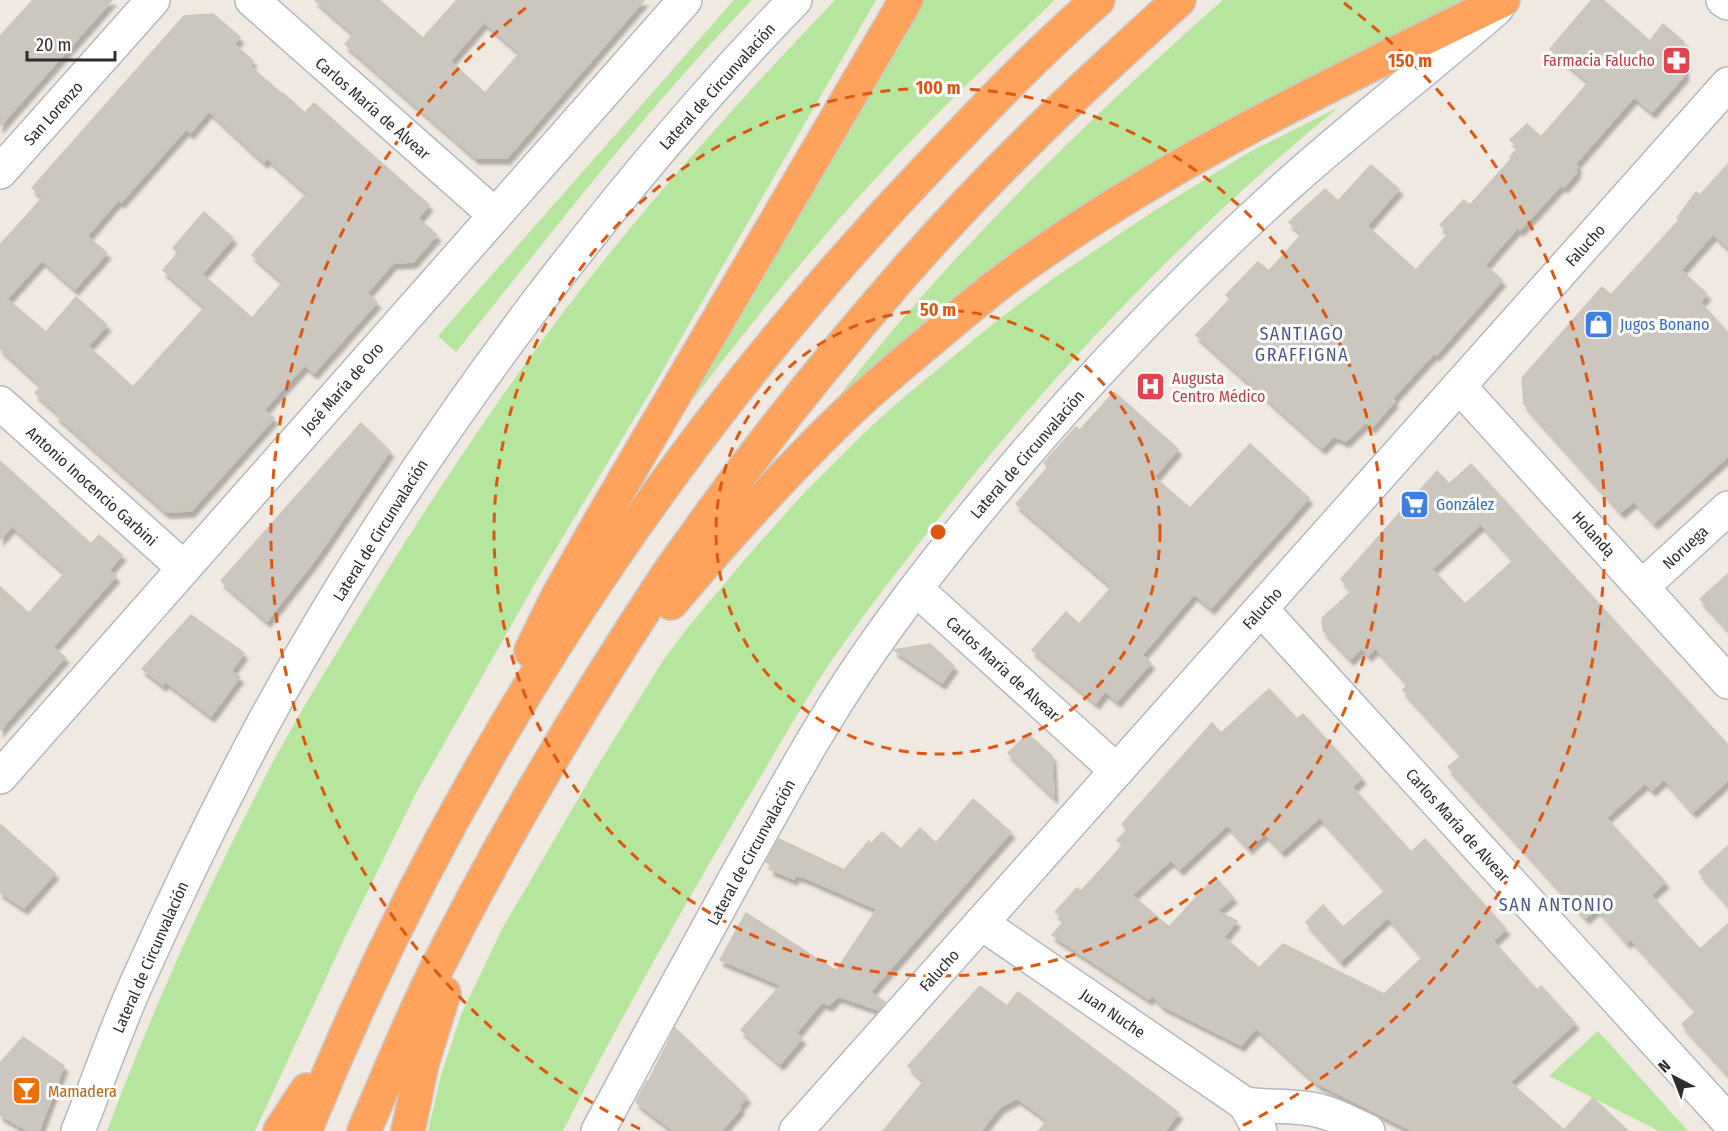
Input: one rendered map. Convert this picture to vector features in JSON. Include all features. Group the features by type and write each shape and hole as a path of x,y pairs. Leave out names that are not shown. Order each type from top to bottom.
{"highway":[{"path":"436,851 476,761 557,598 906,0"},
{"path":"305,1131 355,1012 401,918 482,768 579,609 662,488 764,354 863,237 984,109 1098,0"},
{"path":"364,1131 407,1031 486,873 574,724 666,577 807,388 904,272 990,180 1069,101 1179,0"},
{"path":"574,724 696,574 807,452 909,358 1011,275 1091,220 1174,168 1280,110 1504,0"},
{"path":"408,1131 422,1064 433,1026 486,873"},
{"path":"280,1131 355,1012"}],"street":[{"name":"San Lorenzo","path":"0,172 153,0"},
{"name":"Carlos María de Alvear","path":"252,0 495,215"},
{"name":"José María de Oro","path":"0,777 685,0"},
{"name":"Lateral de Circunvalación","path":"78,1131 113,1038 190,866 264,722 305,650 398,500 446,427 609,210 652,156 795,0"},
{"name":"Lateral de Circunvalación","path":"598,1131 657,1020 822,725 864,660 916,589 988,498 1116,352 1185,283 1292,181 1394,93 1463,38 1504,0"},
{"path":"1723,0 1728,3"},
{"name":"Falucho","path":"796,1131 1728,84"},
{"name":"Holanda","path":"1459,386 1728,682"},
{"name":"Antonio Inocencio Garbini","path":"0,404 184,568"},
{"name":"Noruega","path":"1642,587 1728,507"},
{"name":"Carlos María de Alvear","path":"916,589 1117,771"},
{"name":"Carlos María de Alvear","path":"1261,609 1728,1121"},
{"name":"Juan Nuche","path":"981,923 1252,1117 1260,1106 1304,1108 1332,1114 1368,1131"}],"green space":[{"path":"734,0 752,0 637,128 456,352 438,336"},
{"path":"835,0 876,0 649,394 537,580 416,793 345,937 255,1131 107,1131 177,961 215,877 269,769 312,694 420,519 521,369 606,258 701,145"},
{"path":"920,0 1055,0 924,127 843,214 753,322 668,433"},
{"path":"1223,0 1465,0 835,401 924,294 971,242 1069,142"},
{"path":"1339,107 1227,204 1122,308 1022,417 886,586 810,693 652,964 563,1131 428,1131 441,1075 461,1015 502,929 595,770 664,659 746,558 804,493 865,432 999,319 1054,278 1154,211 1246,154"},
{"path":"1598,1031 1688,1131 1659,1131 1549,1076"}],"building":[{"path":"33,0 112,0 0,126 0,36"},
{"path":"315,0 379,0 423,38 457,0 644,0 507,158 476,158 345,44 354,34","holes":["484,22 520,53 485,93 450,61"]},
{"path":"1592,0 1603,0 1650,41 1663,24 1683,41 1685,75 1652,112 1634,97 1575,164 1578,167 1575,170 1577,172 1564,187 1561,185 1520,230 1518,227 1485,265 1502,280 1436,355 1434,353 1392,399 1395,401 1372,427 1366,422 1346,441 1334,436 1322,448 1196,335 1230,299 1226,295 1258,262 1269,271 1302,234 1289,222 1325,189 1338,201 1371,165 1399,189 1367,226 1416,270 1449,233 1440,225 1464,200 1470,205 1512,158 1510,157 1519,147 1510,140 1527,124 1541,137 1589,82 1550,49"},
{"path":"213,14 240,37 234,44 253,61 250,66 305,113 314,103 429,205 418,218 437,235 413,262 393,263 367,293 377,302 314,373 305,365 279,393 264,410 274,418 191,511 166,512 56,415 58,413 35,393 42,386 0,348 0,245 43,197 32,188 184,16","holes":["209,111 264,162 267,158 307,193 252,255 283,282 252,318 202,274 233,238 204,212 173,248 178,253 163,270 205,307 133,387 88,346 107,325 76,297 46,332 7,299 42,260 75,289 107,253 87,236 118,200 121,202 186,129 190,133"]},
{"path":"1728,164 1728,247 1713,234 1681,270 1707,294 1700,302 1728,333 1728,456 1654,523 1634,501 1621,512 1524,404 1522,378 1602,287 1611,295 1679,220 1677,218 1696,192 1700,195"},
{"path":"1114,392 1178,449 1154,477 1190,508 1250,444 1309,498 1211,608 1194,594 1142,655 1151,663 1117,701 1105,691 1096,703 1032,650 1066,612 1079,624 1112,587 1016,504 1048,467 1044,463 1076,427 1080,430"},
{"path":"361,423 390,451 317,557 267,621 221,581"},
{"path":"0,461 91,544 99,535 122,555 109,570 116,576 53,647 65,657 0,730 0,587 29,613 65,573 12,526 0,539"},
{"path":"1471,464 1728,745 1728,780 1693,812 1664,779 1652,790 1645,783 1606,818 1665,882 1651,895 1700,949 1728,924 1728,1074 1682,1024 1697,1011 1631,939 1627,942 1597,908 1586,918 1448,767 1462,755 1403,690 1408,684 1376,648 1368,655 1362,648 1350,659 1323,630 1322,618 1352,591 1341,579 1437,471 1449,484","holes":["1481,524 1514,560 1465,604 1432,569"]},
{"path":"1728,574 1728,629 1700,599"},
{"path":"191,615 244,653 231,671 240,677 211,716 165,681 163,685 142,669"},
{"path":"930,644 954,666 942,683 894,650"},
{"path":"1269,689 1297,719 1303,714 1362,778 1352,787 1411,852 1425,839 1506,929 1493,941 1537,990 1541,986 1575,1023 1510,1082 1564,1130 1593,1098 1628,1131 1413,1131 1317,1083 1256,1028 1241,1045 1163,1006 1152,995 1149,999 1052,935 1065,920 1055,912 1077,888 1081,891 1123,845 1117,840 1128,830 1122,824 1212,723 1221,733","holes":["1320,817 1386,890 1343,927 1323,905 1306,922 1341,961 1388,917 1423,957 1384,994 1283,944 1259,968 1224,937 1237,921 1217,911 1233,897 1215,877 1169,927 1132,895 1171,860 1180,869 1227,825 1249,848 1265,833 1282,851"]},
{"path":"1028,734 1052,756 1054,797 1008,753"},
{"path":"973,799 1011,832 870,992 885,1002 879,1010 838,996 829,1005 822,1002 796,1033 802,1038 780,1064 741,1030 781,985 720,960 746,913 836,971 877,909 806,878 795,875 794,879 770,869 772,865 766,862 779,839 844,870 869,841 871,844 882,832 901,849 920,828 936,843"},
{"path":"0,824 55,873 24,908 0,892"},
{"path":"1728,846 1728,904 1699,872"},
{"path":"980,986 1007,1006 1018,992 1179,1113 1165,1131 1039,1131 1047,1120 1017,1098 1000,1107 981,1131 883,1131 924,1081 908,1066"},
{"path":"675,1028 747,1097 739,1106 741,1108 721,1131 674,1131 636,1102"},
{"name":"Mamadera","path":"23,1037 64,1066 39,1131 28,1131 0,1115 0,1063"}],"place":[{"name":"Farmacia Falucho","path":"1676,60"},
{"name":"Jugos Bonano","path":"1599,324"},
{"name":"Augusta Centro Médico","path":"1151,387"},
{"name":"González","path":"1415,504"},
{"name":"Mamadera","path":"27,1091"}],"district":[{"name":"SANTIAGO GRAFFIGNA","path":"1302,344"},
{"name":"SAN ANTONIO","path":"1557,905"}]}
